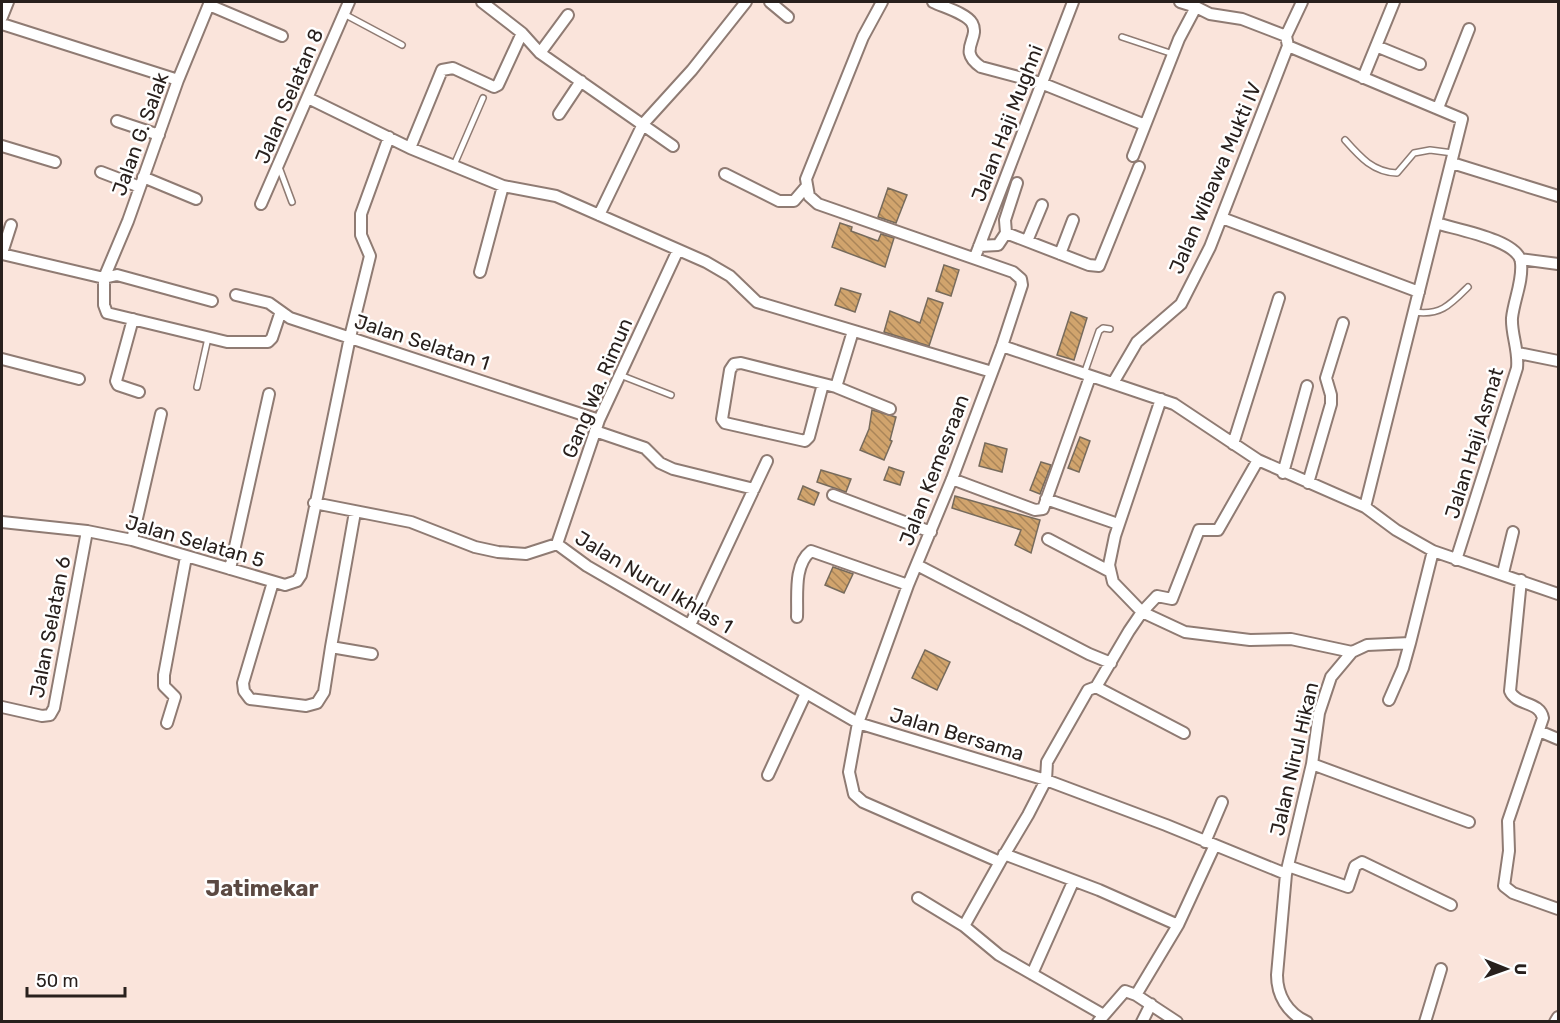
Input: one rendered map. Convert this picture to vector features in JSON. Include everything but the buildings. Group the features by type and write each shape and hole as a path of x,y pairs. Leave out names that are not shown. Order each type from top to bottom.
{"street":[{"path":"2,17 8,2"},
{"name":"Jalan Selatan 8","path":"261,204 349,2"},
{"path":"482,2 522,33 540,53 673,146"},
{"path":"599,215 643,124 692,70 746,2"},
{"path":"770,2 788,17"},
{"path":"882,2 863,38 806,179 809,196 818,204 977,252 998,245 1006,233 1005,220 1017,183"},
{"path":"933,2 966,18 973,24 969,53 973,61 981,67 1041,83 1145,125"},
{"name":"Jalan Haji Mughni","path":"977,252 1073,2"},
{"path":"1180,2 1210,14 1242,19 1363,78 1462,119 1365,507"},
{"name":"Jalan Wibawa Mukti IV","path":"1113,382 1137,342 1181,304 1222,218 1302,2"},
{"path":"1363,78 1394,2"},
{"path":"210,3 282,36"},
{"name":"Jalan G. Salak","path":"104,278 142,182 178,80 210,3"},
{"path":"1133,156 1173,54 1196,7"},
{"path":"540,53 568,15"},
{"path":"2,24 178,80"},
{"path":"1438,108 1469,29"},
{"path":"410,148 442,70 453,68 494,87 498,85 522,33"},
{"path":"1376,46 1420,64"},
{"path":"559,114 580,81"},
{"path":"308,98 410,148 503,186 556,196 678,250 722,271 757,302 992,372"},
{"path":"117,121 159,135"},
{"path":"314,503 370,256 361,235 361,214 389,137"},
{"path":"2,146 55,162"},
{"path":"1453,158 1558,196"},
{"path":"1006,233 1095,267 1102,263 1139,167"},
{"path":"101,172 196,199"},
{"path":"725,174 779,201 794,201 806,187"},
{"path":"480,272 503,186"},
{"path":"1027,241 1042,205"},
{"path":"1222,218 1419,292"},
{"path":"1060,254 1073,219"},
{"path":"1436,223 1504,244 1520,259 1558,264"},
{"path":"11,225 2,253 104,278 117,275 212,301"},
{"name":"Gang Wa. Rimun","path":"557,544 597,425 678,250"},
{"name":"Jalan Kemesraan","path":"977,252 1021,279 1021,291 952,479 908,585 858,723 849,772 854,794 863,802 900,820 1002,858"},
{"name":"Jalan Haji Asmat","path":"1456,560 1517,368 1518,353 1512,325 1520,259"},
{"path":"104,278 105,310 227,342 267,342 272,338 280,314"},
{"name":"Jalan Selatan 1","path":"236,295 269,303 280,314 597,425 645,448 660,463 681,472 735,482 754,489"},
{"path":"1233,444 1279,298"},
{"path":"133,319 116,381 118,385 139,392"},
{"path":"1308,483 1331,404 1326,378 1343,323"},
{"path":"836,387 854,331"},
{"path":"1002,345 1087,376 1113,382 1161,399 1188,411 1258,460 1282,473 1365,507 1396,530 1433,551 1503,573 1558,594"},
{"path":"1518,353 1558,361"},
{"path":"2,359 79,379"},
{"path":"823,384 805,441 725,423 722,419 730,370 734,364 823,384 836,387 890,409"},
{"path":"952,479 1035,510 1045,504 1087,376"},
{"path":"1282,473 1307,386"},
{"path":"230,569 269,394"},
{"path":"1161,399 1118,524 1109,571 1113,582 1142,612 1185,632 1250,640 1291,639 1352,652 1377,643 1410,643"},
{"path":"132,540 160,414"},
{"path":"964,926 1046,780 1047,762 1088,690 1096,687 1142,612 1157,596 1172,600 1199,530 1218,530 1258,460"},
{"path":"690,625 767,461"},
{"path":"833,495 931,532"},
{"name":"Jalan Nurul Ikhlas 1","path":"314,503 411,522 475,547 498,552 526,554 557,544 581,563 858,723"},
{"name":"Jalan Selatan 5","path":"2,522 87,531 132,540 273,582 291,584 301,574 314,503"},
{"path":"1045,504 1118,524"},
{"path":"273,582 243,683 244,691 250,699 306,706 317,703 324,692 355,512"},
{"name":"Jalan Selatan 6","path":"2,707 42,716 50,715 54,708 87,531"},
{"path":"1503,573 1513,532"},
{"path":"1048,539 1109,571"},
{"path":"797,617 797,583 806,557 812,551 908,585"},
{"path":"1389,700 1403,668 1433,551"},
{"path":"167,723 175,697 164,686 164,675 186,557"},
{"path":"917,565 1089,654 1111,663"},
{"path":"1521,580 1510,691 1516,699 1542,713 1539,731 1508,821 1509,851 1504,886 1513,893 1558,909"},
{"path":"331,647 372,654"},
{"name":"Jalan Nirul Hikan","path":"1302,1021 1288,1008 1277,989 1287,870 1312,764 1325,692 1338,666 1352,652"},
{"path":"1096,687 1184,733"},
{"path":"768,775 806,693"},
{"name":"Jalan Bersama","path":"858,723 1046,780 1166,825 1209,845 1348,887 1355,866 1362,862 1451,905"},
{"path":"1539,731 1558,739"},
{"path":"1312,764 1469,822"},
{"path":"1136,995 1178,925 1209,845 1222,801"},
{"path":"1002,858 1099,890 1178,925"},
{"path":"1032,974 1073,882"},
{"path":"918,898 964,926 999,955 1100,1018 1125,991 1136,995 1177,1022"},
{"path":"1425,1022 1441,969"},
{"path":"1142,1022 1151,1004"},
{"path":"1555,1022 1558,1017"}],"lane":[{"path":"344,14 402,45"},
{"path":"1122,37 1173,54"},
{"path":"454,165 483,98"},
{"path":"1345,140 1373,167 1397,173 1414,153 1420,151 1453,158"},
{"path":"279,167 292,202"},
{"path":"1414,312 1431,314 1453,303 1468,287"},
{"path":"1087,376 1099,331 1103,328 1110,329"},
{"path":"197,387 208,338"},
{"path":"621,375 671,395"}],"district":[{"name":"Jatimekar","path":"262,888"}]}
